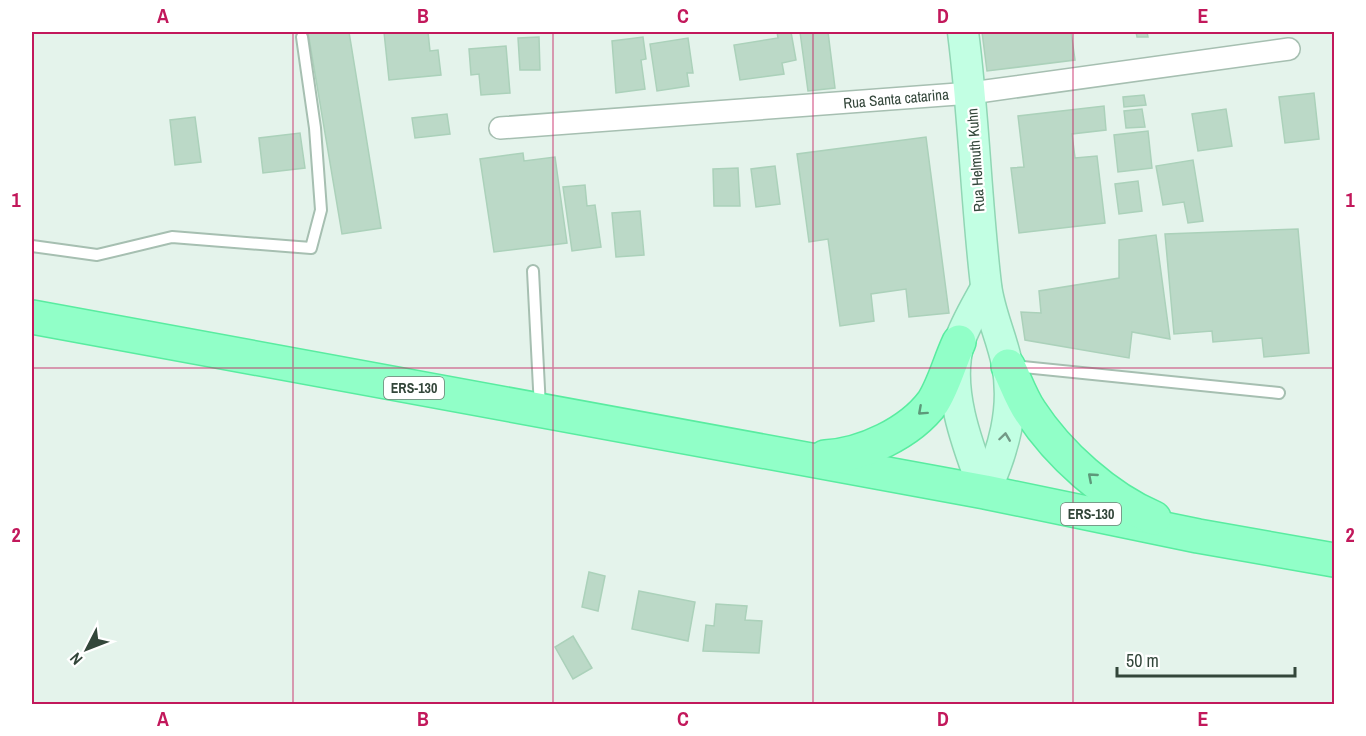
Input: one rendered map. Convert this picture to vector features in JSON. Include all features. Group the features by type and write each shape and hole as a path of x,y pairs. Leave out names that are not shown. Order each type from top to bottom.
{"main road":[{"name":"Rua Helmuth Kuhn","path":"963,32 971,93 986,288 1008,366 1009,408 1003,452 985,492"},
{"path":"796,458 847,456 895,436 933,402 986,288"},
{"name":"ERS-130","path":"32,317 985,492 1198,536 1335,560"},
{"path":"959,342 955,369 963,432 985,492"},
{"path":"1008,366 1029,411 1063,452 1103,487 1148,515 1198,536"}],"street":[{"name":"Rua Santa catarina","path":"500,128 971,93 1289,49"}],"lane":[{"path":"32,246 97,255 172,237 311,248 321,210 315,128 302,37"},
{"path":"533,271 540,411"},
{"path":"1008,366 1279,393"}],"building":[{"path":"308,32 349,32 381,228 342,234"},
{"path":"384,32 428,32 430,51 438,50 441,75 389,80"},
{"path":"777,32 791,32 796,60 782,63 784,74 740,80 734,45 778,38"},
{"path":"800,32 828,32 835,88 808,91"},
{"path":"982,32 1071,32 1075,60 987,71"},
{"path":"1136,32 1147,32 1148,37 1137,37"},
{"path":"539,37 540,70 520,70 518,38"},
{"path":"643,37 646,59 641,60 645,89 616,93 612,41"},
{"path":"688,38 693,73 687,73 689,86 657,91 650,44"},
{"path":"506,46 510,93 481,95 479,74 471,75 469,49"},
{"path":"1314,93 1319,139 1285,143 1279,97"},
{"path":"1144,95 1146,105 1124,107 1123,97"},
{"path":"1104,106 1106,130 1072,134 1075,158 1097,156 1105,223 1019,233 1011,168 1024,167 1018,116"},
{"path":"1142,109 1145,127 1126,128 1124,111"},
{"path":"1226,109 1232,146 1198,151 1192,114"},
{"path":"447,114 450,134 415,138 412,118"},
{"path":"195,117 201,162 175,165 170,120"},
{"path":"1148,131 1152,168 1118,172 1114,135"},
{"path":"300,133 305,168 263,173 259,138"},
{"path":"926,137 949,313 909,317 906,289 871,294 874,321 840,326 828,239 809,242 797,154"},
{"path":"523,153 524,161 555,157 567,243 494,252 480,159"},
{"path":"1193,160 1203,221 1188,223 1184,202 1163,205 1156,166"},
{"path":"775,166 780,204 756,207 751,169"},
{"path":"738,168 740,206 714,206 713,169"},
{"path":"1138,181 1142,211 1119,214 1115,184"},
{"path":"585,185 587,206 595,205 601,247 572,251 563,187"},
{"path":"640,211 644,255 616,257 612,213"},
{"path":"1298,229 1309,353 1264,357 1262,338 1213,342 1212,331 1174,334 1165,234"},
{"path":"1156,235 1170,339 1132,332 1129,358 1025,340 1021,312 1041,313 1039,291 1119,278 1119,240"},
{"path":"589,572 605,576 598,611 582,607"},
{"path":"639,591 695,602 688,641 632,629"},
{"path":"716,604 747,606 745,620 762,621 759,653 703,651 706,625 714,626"},
{"path":"573,636 592,668 573,679 555,647"}]}
